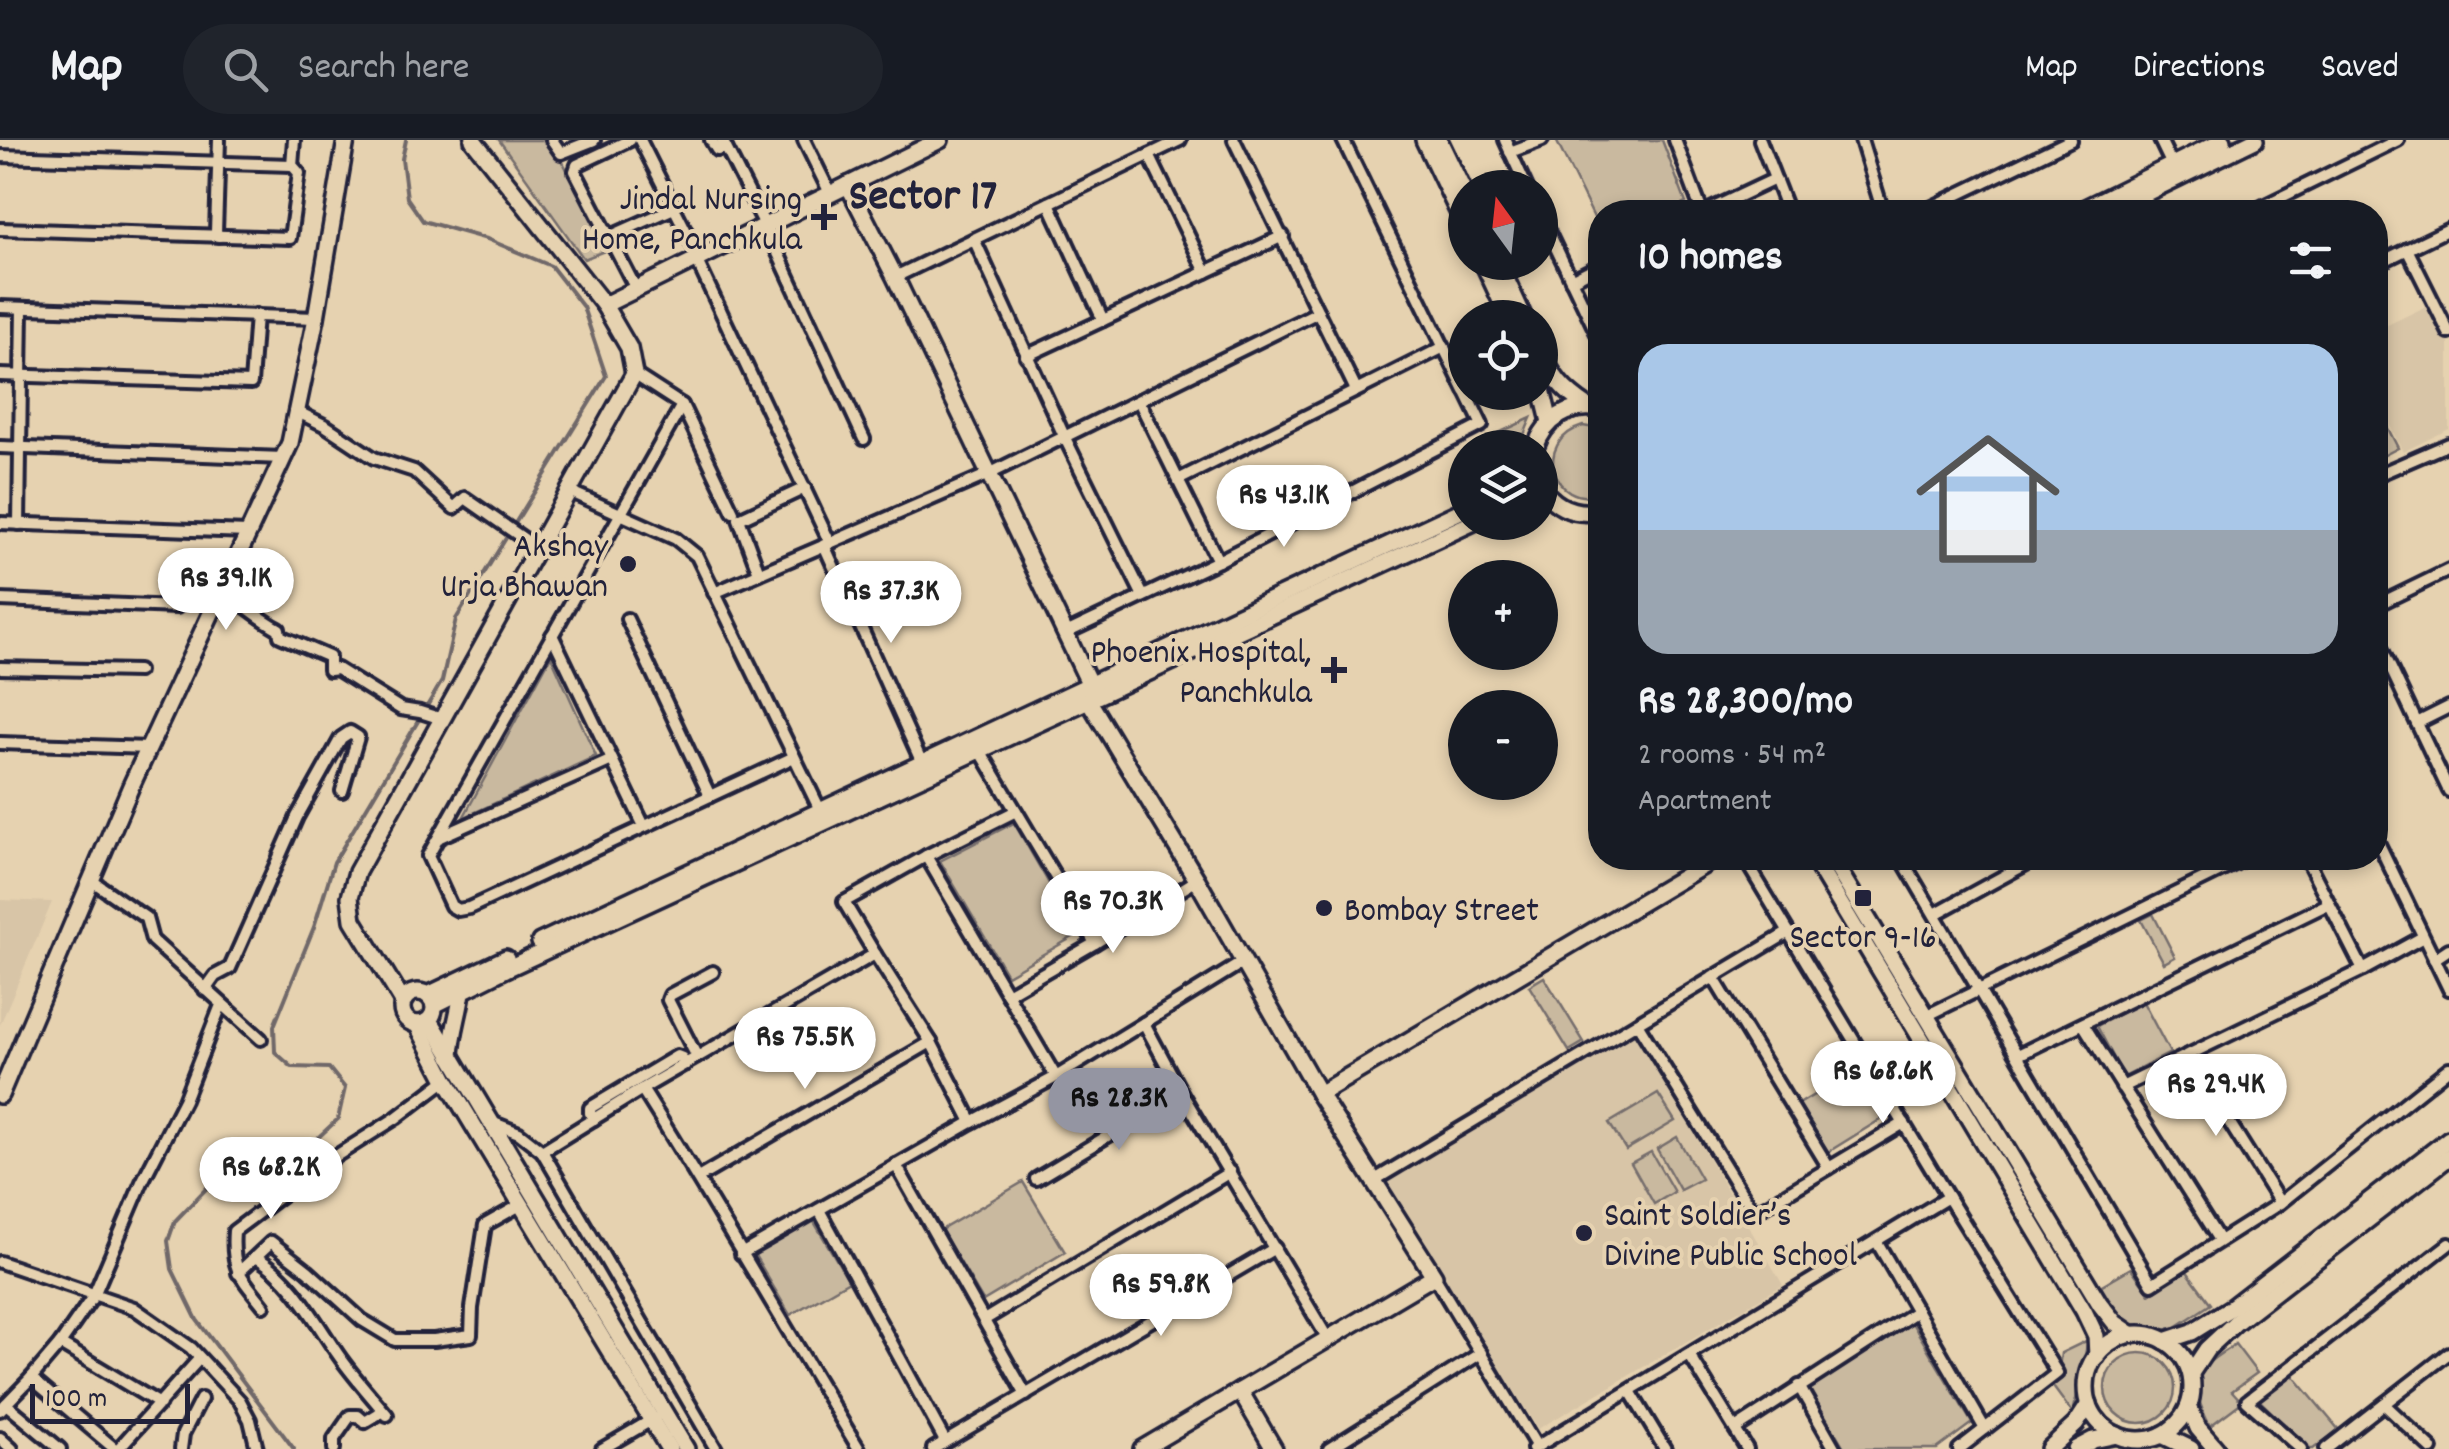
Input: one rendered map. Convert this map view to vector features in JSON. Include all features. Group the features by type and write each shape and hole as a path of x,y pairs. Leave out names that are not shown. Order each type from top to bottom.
{"street":[{"path":"219,140 219,236"},
{"path":"0,229 290,238 299,173 292,165 294,140"},
{"path":"0,1094 148,748 290,443 346,140"},
{"path":"473,140 604,305 629,348 634,374 356,872 350,897 354,920 403,1002 406,1018 823,816 922,763 976,745"},
{"path":"552,140 561,153 594,140"},
{"path":"630,140 575,168 636,289"},
{"path":"640,140 805,488 922,763"},
{"path":"711,140 717,150 724,144 864,439"},
{"path":"804,140 830,194"},
{"path":"604,305 830,194 920,144 940,140"},
{"path":"895,277 1180,140"},
{"path":"1234,140 1356,390"},
{"path":"1343,140 1448,355"},
{"path":"1424,140 1448,190"},
{"path":"1439,140 1453,170"},
{"path":"1505,140 1518,170"},
{"path":"1510,152 1542,140"},
{"path":"1676,140 1699,200"},
{"path":"1760,140 1783,200"},
{"path":"1861,140 1879,200"},
{"path":"1947,200 2070,140"},
{"path":"2160,140 2172,165"},
{"path":"2101,200 2223,140"},
{"path":"2132,200 2255,140"},
{"path":"2276,200 2398,140"},
{"path":"1148,155 1206,272"},
{"path":"0,156 292,165"},
{"path":"1730,200 1775,179"},
{"path":"848,184 1066,634 1089,693 1319,1094 1481,1353 1535,1448 1948,1197"},
{"path":"1049,203 1103,320"},
{"path":"611,236 674,208"},
{"path":"2388,258 2449,228"},
{"path":"1026,356 1283,236"},
{"path":"974,239 1142,596"},
{"path":"2407,249 2449,333"},
{"path":"1558,252 1588,315"},
{"path":"1571,280 1588,271"},
{"path":"0,307 316,318"},
{"path":"19,524 22,308"},
{"path":"714,594 990,474 1318,312"},
{"path":"0,375 251,383 256,316"},
{"path":"1178,480 1444,347"},
{"path":"634,374 682,405 733,512"},
{"path":"1558,382 1588,405"},
{"path":"1139,401 1218,561"},
{"path":"682,405 428,856 451,906 458,910 469,908 794,757"},
{"path":"1544,430 1568,410 1588,408"},
{"path":"1066,634 1482,426 1474,410"},
{"path":"1547,410 1550,422"},
{"path":"296,412 326,426 374,458 414,471 454,508 464,498 537,548"},
{"path":"2388,470 2449,444"},
{"path":"0,447 283,458"},
{"path":"759,574 739,519 805,488"},
{"path":"569,491 676,539 697,556 823,816"},
{"path":"1558,506 1588,514"},
{"path":"1089,693 1448,517"},
{"path":"0,523 248,532"},
{"path":"427,1011 823,816 1448,534"},
{"path":"2388,600 2449,570"},
{"path":"222,590 279,629 280,636 329,657 329,670 338,669 401,709 442,720"},
{"path":"0,600 177,607"},
{"path":"627,619 710,796"},
{"path":"552,635 644,826"},
{"path":"2388,662 2446,776 2449,791"},
{"path":"0,668 138,671"},
{"path":"2417,722 2449,707"},
{"path":"205,990 215,976 230,968 297,817 341,738 350,732 358,737 342,791"},
{"path":"0,743 148,748"},
{"path":"976,745 1095,944"},
{"path":"438,838 612,760"},
{"path":"972,1122 931,1042 844,902 1016,812"},
{"path":"926,856 1056,1078"},
{"path":"2388,863 2449,989"},
{"path":"1319,1094 1696,870"},
{"path":"1751,870 2057,1373 1959,1449"},
{"path":"1820,870 2084,1312 2096,1336 2096,1356"},
{"path":"1838,870 2100,1304 2131,1334"},
{"path":"1908,870 2152,1284 2280,1202 2449,1068"},
{"path":"1935,914 2015,870"},
{"path":"1926,1016 2222,870"},
{"path":"2312,870 2363,970"},
{"path":"91,880 146,918 152,940 261,1039"},
{"path":"1007,994 1198,880"},
{"path":"2018,1055 2328,904"},
{"path":"1373,1180 1790,932"},
{"path":"2122,1087 2424,937"},
{"path":"2434,959 2449,949"},
{"path":"542,1151 875,954"},
{"path":"741,1254 1056,1078 1243,962"},
{"path":"697,1057 668,1000 670,994 713,972"},
{"path":"1714,977 1829,1168"},
{"path":"452,1058 452,1030 462,992"},
{"path":"403,1002 414,993 427,1011 658,1416 668,1449"},
{"path":"60,1449 3,1407 60,1344 94,1296 142,1182 184,1100 221,1004"},
{"path":"427,1011 446,1080 658,1416 686,1449"},
{"path":"764,1018 780,1046"},
{"path":"1144,1023 1328,1339"},
{"path":"1637,1023 1754,1214 1904,1123"},
{"path":"2083,1024 2219,1240"},
{"path":"698,1178 931,1042"},
{"path":"2187,1055 2280,1202"},
{"path":"594,1119 590,1108 677,1056 686,1064"},
{"path":"264,1306 238,1273 234,1231 446,1080"},
{"path":"642,1089 858,1449"},
{"path":"1036,1179 1181,1092"},
{"path":"489,1122 519,1133 542,1151 716,1449"},
{"path":"2165,1340 2192,1332 2232,1307 2449,1140"},
{"path":"2191,1373 2206,1349 2236,1322 2449,1157"},
{"path":"896,1165 1026,1395"},
{"path":"984,1320 1230,1172"},
{"path":"238,1273 271,1242 362,1320 395,1340 471,1335 485,1224 522,1204"},
{"path":"818,1210 945,1441"},
{"path":"1877,1242 1985,1429"},
{"path":"2301,1449 2248,1400 2449,1244"},
{"path":"932,1449 1275,1248"},
{"path":"256,1257 274,1268 308,1309 338,1355 385,1413 365,1422 350,1416 334,1439 334,1449"},
{"path":"0,1262 134,1308 191,1348 240,1401 250,1420 256,1449"},
{"path":"1142,1449 1434,1276"},
{"path":"1735,1429 1917,1312"},
{"path":"2076,1449 2093,1440 2117,1435 2140,1440 2162,1435 2176,1424 2189,1406 2191,1373 2182,1354 2165,1340 2131,1334 2113,1340 2091,1365 2086,1381 2089,1404 2098,1420 2117,1435"},
{"path":"60,1344 160,1404"},
{"path":"1330,1449 1481,1353"},
{"path":"2326,1449 2449,1353"},
{"path":"1690,1356 1746,1449"},
{"path":"31,1378 117,1449 200,1359"},
{"path":"1799,1386 1835,1449"},
{"path":"1240,1391 1274,1449"},
{"path":"1630,1391 1664,1449"},
{"path":"181,1449 182,1434 201,1399"},
{"path":"2049,1449 2076,1424 2089,1404"},
{"path":"2384,1404 2432,1449"},
{"path":"2189,1406 2198,1428 2216,1449"},
{"path":"602,1449 658,1416"},
{"path":"2162,1435 2191,1449"},
{"path":"0,1438 12,1449"}],"shaded area":[{"path":"499,140 552,140 607,250 584,259"},
{"path":"1556,140 1662,140 1685,200 1588,200 1588,205"},
{"path":"2429,305 2449,343 2449,429 2403,452 2388,421 2388,325"},
{"path":"1531,418 1526,430 1505,430"},
{"path":"1588,427 1588,495 1570,492 1560,483 1558,444 1567,434"},
{"path":"2388,428 2398,448 2388,453"},
{"path":"551,656 596,756 463,818"},
{"path":"1014,823 1078,934 1007,975 940,861"},
{"path":"0,900 52,902 0,1025"},
{"path":"2153,914 2175,957 2164,963 2141,920"},
{"path":"1544,977 1584,1042 1569,1051 1529,986"},
{"path":"2143,1002 2170,1053 2124,1077 2097,1026"},
{"name":"Saint Soldier’s Divine Public School","path":"1634,1031 1783,1285 1538,1429 1383,1180"},
{"path":"1857,1069 1886,1116 1828,1152 1799,1104"},
{"path":"1658,1094 1675,1121 1626,1150 1609,1123"},
{"path":"1677,1137 1701,1179 1680,1190 1657,1149"},
{"path":"1651,1152 1674,1192 1654,1204 1631,1163"},
{"path":"1023,1182 1065,1252 983,1301 941,1230"},
{"path":"813,1220 849,1281 790,1315 754,1254"},
{"path":"2131,1268 2150,1294 2186,1270 2211,1304 2176,1327 2161,1330 2129,1326 2097,1288"},
{"path":"1911,1321 1972,1423 1937,1449 1845,1449 1806,1384"},
{"path":"2088,1340 2073,1414 2051,1384 2058,1375 2061,1353"},
{"path":"2235,1344 2257,1373 2232,1391 2242,1402 2210,1426 2199,1399 2199,1377 2208,1363"},
{"path":"2140,1353 2165,1363 2175,1388 2165,1413 2140,1423 2115,1413 2105,1388 2115,1363"},
{"path":"2292,1374 2339,1430 2313,1449 2259,1400"}],"waterway":[{"path":"294,1449 197,1320 172,1269 168,1241 175,1221 229,1165 309,1146 338,1119 345,1088 329,1068 292,1067 275,1052 274,1026 314,927 334,862 442,681 456,619 606,376 583,307 551,266 487,239 423,221 407,198 402,159 406,140"}],"place":[{"name":"Jindal Nursing Home, Panchkula","path":"824,217"},
{"name":"Akshay Urja Bhawan","path":"628,564"},
{"name":"Phoenix Hospital, Panchkula","path":"1334,670"},
{"name":"Sector 9-16","path":"1863,898"},
{"name":"Bombay Street","path":"1324,908"},
{"name":"Saint Soldier’s Divine Public School","path":"1584,1233"}],"district":[{"name":"Sector 17","path":"923,192"}]}
